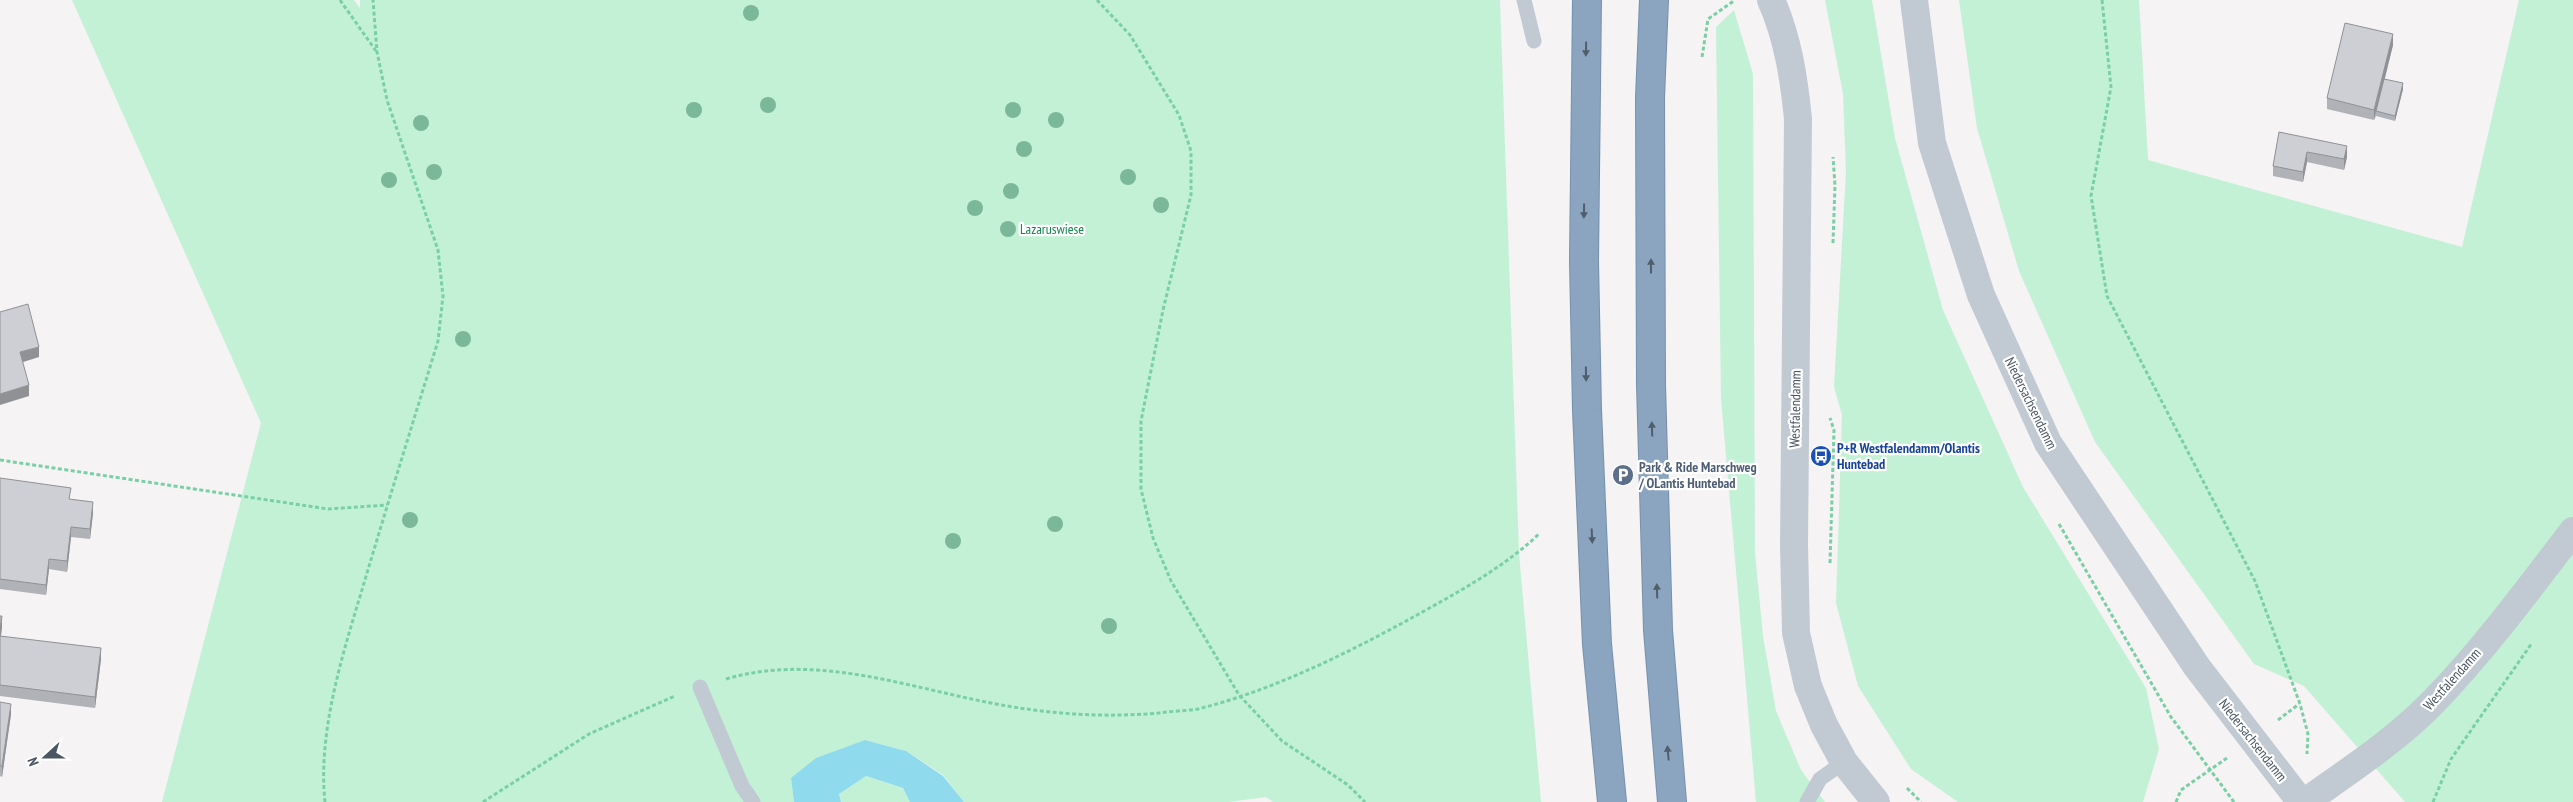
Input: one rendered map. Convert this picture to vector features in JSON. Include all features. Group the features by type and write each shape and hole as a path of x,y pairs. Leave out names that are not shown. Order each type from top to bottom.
{"highway":[{"path":"1587,0 1584,260 1587,410 1597,644 1612,802"},
{"path":"1654,0 1650,98 1651,385 1658,630 1672,802"}],"street":[{"name":"Westfalendamm","path":"1771,0 1778,14 1794,78 1798,119 1794,535 1796,633 1808,686 1824,724 1844,762 1876,802"},
{"name":"Niedersachsendamm","path":"1914,0 1932,143 1981,295 2048,443 2197,667 2301,802"},
{"name":"Westfalendamm","path":"2305,802 2399,733 2436,700 2472,658 2573,531"}],"lane":[{"path":"1524,0 1534,41"},
{"path":"700,687 742,786 753,802"},
{"path":"1807,802 1820,779 1844,762"}],"path":[{"path":"340,0 377,52"},
{"path":"324,802 322,779 325,734 353,619 438,342 443,296 438,250 390,109 377,52 373,0"},
{"path":"1097,0 1130,35 1179,115 1191,151 1191,195 1163,310 1141,421 1141,488 1153,538 1171,581 1238,695 1282,741 1348,785 1365,802"},
{"path":"1702,57 1708,19 1735,0"},
{"path":"2102,0 2111,88 2091,196 2107,296 2255,581 2308,734 2306,763"},
{"path":"1832,149 1836,185 1832,245"},
{"path":"1828,412 1834,430 1829,565"},
{"path":"0,460 328,509 387,505"},
{"path":"483,802 590,734 658,702 730,678 776,671 832,670 886,679 1028,710 1056,714 1126,716 1197,709 1297,676 1390,630 1466,588 1519,553 1539,534"},
{"path":"2434,802 2451,759 2536,636"},
{"path":"2176,802 2180,790 2210,771 2234,802"},
{"path":"1903,784 1921,802"}],"green space":[{"name":"Lazaruswiese","path":"72,0 354,0 360,8 360,0 1500,0 1519,553 1541,802 1273,802 1266,797 1229,802 964,802 943,775 906,751 865,740 791,778 794,802 162,802 261,423"},
{"path":"1825,0 1872,0 1895,138 1943,310 2023,487 2146,688 2159,749 2143,802 1958,802 1911,769 1858,686 1836,603 1842,415 1834,387 1846,171 1843,94"},
{"path":"1959,0 2139,0 2148,160 2462,247 2519,0 2573,0 2573,802 2405,802 2304,686 2254,664 2095,442 2019,271 1977,128"},
{"path":"1734,10 1753,74 1755,553 1763,636 1776,711 1801,770 1825,802 1756,802 1721,398 1716,27"},
{"path":"866,776 903,788 910,802 841,802 839,794"}],"water":[{"path":"865,740 906,751 943,776 964,802 910,802 903,788 866,776 839,794 841,802 794,802 791,778 816,758"}],"building":[{"path":"2345,23 2393,34 2374,110 2327,98"},
{"path":"2384,79 2403,83 2395,116 2376,111"},
{"path":"2279,132 2347,146 2344,159 2307,152 2303,172 2273,166"},
{"path":"28,304 39,347 20,352 29,385 0,394 0,312"},
{"path":"0,478 71,488 69,499 93,502 90,529 71,527 67,561 49,559 46,585 0,579"},
{"path":"0,636 101,648 95,697 0,685"},
{"path":"0,702 11,704 2,766 0,766"}],"place":[{"name":"P+R Westfalendamm/Olantis Huntebad","path":"1821,456"},
{"name":"Park & Ride Marschweg / OLantis Huntebad","path":"1623,475"}]}
